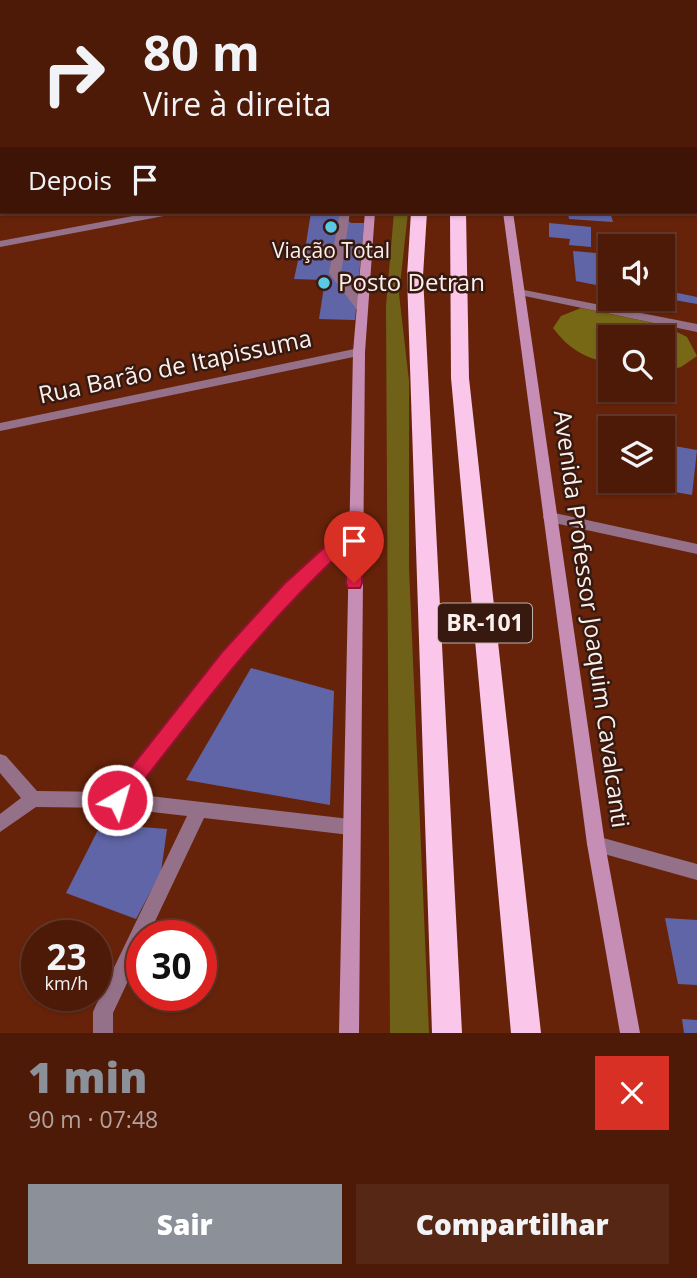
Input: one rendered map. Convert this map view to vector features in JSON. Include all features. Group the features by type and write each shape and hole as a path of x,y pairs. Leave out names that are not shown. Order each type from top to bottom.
{"highway":[{"name":"BR-101","path":"419,214 415,276 447,1033"},
{"name":"BR-101","path":"458,214 460,378 526,1033"}],"main road":[{"path":"349,1033 359,352 370,214"},
{"name":"Avenida Professor Joaquim Cavalcanti","path":"508,214 596,844 630,1033"}],"street":[{"path":"0,244 158,214"},
{"path":"345,214 335,273 362,308"},
{"path":"519,292 697,328"},
{"name":"Rua Barão de Itapissuma","path":"0,428 359,352"},
{"path":"550,517 697,549"},
{"path":"117,800 229,657 290,589 355,529"},
{"path":"0,761 33,799"},
{"path":"0,824 33,799 117,800 350,827"},
{"path":"103,1033 103,1012 199,809"},
{"path":"596,844 697,872"}],"shaded area":[{"path":"394,214 408,214 399,294 409,381 409,568 429,1033 390,1033 386,306"},
{"path":"581,308 663,325 598,325 598,359 571,347 553,328 561,316"},
{"path":"675,331 687,337 697,356 675,369"}],"building":[{"path":"311,214 340,214 351,223 364,223 355,320 319,319 325,280 294,279 299,256 304,256"},
{"path":"568,214 611,214 613,222 569,219"},
{"path":"549,223 591,227 591,247 569,245 570,239 549,237"},
{"path":"573,251 598,253 596,285 576,281"},
{"path":"675,292 697,297 697,304 675,300"},
{"path":"675,446 697,450 692,495 675,492"},
{"path":"251,668 334,691 330,805 186,780"},
{"path":"101,824 167,829 161,872 136,919 66,893"},
{"path":"665,918 697,920 697,985 678,984"},
{"path":"682,1019 697,1020 697,1033 684,1033"}],"place":[{"name":"Viação Total","path":"331,227"},
{"name":"Posto Detran","path":"324,283"}],"route":[{"path":"117,800 229,657 290,589 355,529 354,583"}]}
